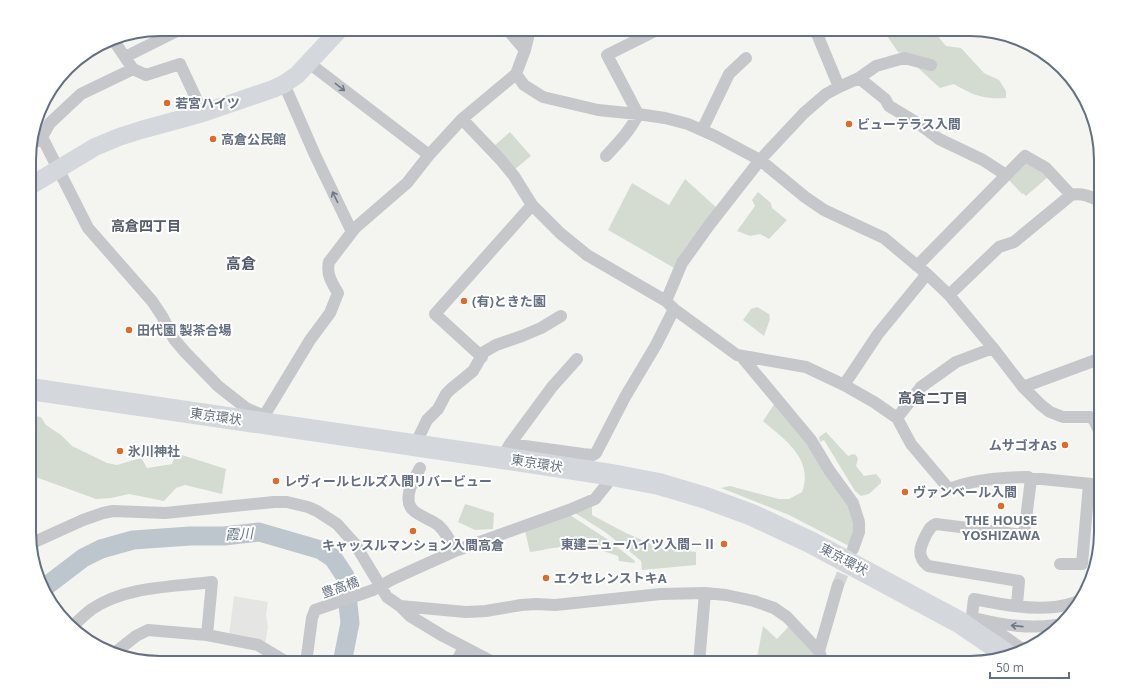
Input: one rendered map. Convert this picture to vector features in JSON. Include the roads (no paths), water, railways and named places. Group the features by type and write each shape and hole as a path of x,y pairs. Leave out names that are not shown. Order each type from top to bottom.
{"highway":[{"name":"東京環状","path":"36,390 263,419 415,445 506,451 659,484 706,498 752,515 810,542 855,558 970,618 1004,652"},
{"name":"東京環状","path":"36,400 218,428 607,484 660,496 705,509 749,525 801,548 856,577 960,636 989,655"}],"street":[{"path":"125,56 167,36"},
{"path":"36,182 95,147 119,137 203,113 273,90 297,75 334,36"},
{"path":"513,36 525,50"},
{"path":"39,134 88,228 152,301 174,339 218,386 263,419 310,340 330,313 338,293 331,281 328,268 329,262 352,232 407,183 429,155 462,119 516,74 528,36"},
{"path":"638,114 607,55 645,36"},
{"path":"818,36 839,87"},
{"path":"116,44 133,69 146,75 180,64 203,113"},
{"path":"702,130 729,74 746,58"},
{"path":"506,451 593,455 596,453 625,397 656,345 670,305 682,263 710,224 760,160 804,113 826,94 859,78 876,66 904,58 931,65"},
{"path":"309,63 429,155"},
{"path":"39,132 81,94 133,69"},
{"path":"516,74 524,85 543,97 598,110 665,118 688,124 715,136 760,160 805,197 824,210 884,238 927,274 949,295 1023,387 1050,412 1063,417 1090,417 1094,420"},
{"path":"859,78 885,99 889,106 919,124 939,139 983,160 1006,175"},
{"path":"284,84 352,232"},
{"path":"606,156 624,137 638,114"},
{"path":"462,119 514,176 532,205 560,233 587,255 670,305 737,355 806,367 844,385 874,402 896,418 926,466 949,489 990,478 1028,477 1031,479 1094,484"},
{"path":"917,266 1025,156 1046,168 1071,195"},
{"path":"949,295 999,247 1014,242 1071,195 1076,194 1094,198"},
{"path":"482,357 435,314 532,205"},
{"path":"844,385 878,334 927,274"},
{"path":"415,445 427,420 438,409 450,389 473,371 484,352 496,345 541,328 561,316"},
{"path":"896,418 921,387 956,362 993,348"},
{"path":"740,356 811,440 829,470 863,519 864,526 855,558"},
{"path":"506,451 552,387 577,359"},
{"path":"1023,387 1094,361"},
{"path":"420,468 409,492 409,504 412,510 439,526 446,534 455,551"},
{"path":"1017,605 1019,581 928,566 922,561 920,548 931,526 936,524 1024,535 1031,479"},
{"name":"豊高橋","path":"307,656 312,618 315,610 376,588 455,551 569,510 595,499 607,484"},
{"path":"1060,564 1082,564 1094,490"},
{"path":"37,541 83,520 113,511 165,513 286,502 308,507 337,524 355,544 376,588 400,606 410,616 482,656"},
{"path":"76,623 92,609 130,592 212,582 207,635"},
{"path":"822,656 838,585"},
{"path":"400,606 466,612 486,611 528,604 555,605 661,594 706,593 726,595 754,601 774,608 787,617 819,656"},
{"path":"700,656 706,593"},
{"path":"970,618 974,599 1030,607 1054,607 1071,603"},
{"path":"970,618 1001,624 1049,627"},
{"path":"970,618 1017,647"},
{"path":"119,649 136,636 148,630 207,635 258,645 276,656"},
{"path":"459,656 464,646"}],"waterway":[{"name":"霞川","path":"48,585 83,558 101,549 133,540 190,536 224,536 259,532 321,550 333,558 345,576 350,623 343,656"}],"tunnel":[{"path":"838,585 849,558"}],"place":[{"name":"若宮ハイツ","path":"167,103"},
{"name":"ビューテラス入間","path":"849,124"},
{"name":"高倉公民館","path":"213,139"},
{"name":"(有)ときた園","path":"464,301"},
{"name":"田代園 製茶合場","path":"129,330"},
{"name":"ムサゴオAS","path":"1065,445"},
{"name":"氷川神社","path":"120,451"},
{"name":"レヴィールヒルズ入間リバービュー","path":"276,481"},
{"name":"ヴァンベール入間","path":"905,492"},
{"name":"THE HOUSE YOSHIZAWA","path":"1001,506"},
{"name":"キャッスルマンション入間高倉","path":"413,531"},
{"name":"東建ニューハイツ入間－Ⅱ","path":"724,544"},
{"name":"エクセレンストキA","path":"546,578"}],"district":[{"name":"高倉四丁目","path":"146,226"},
{"name":"高倉","path":"241,264"},
{"name":"高倉二丁目","path":"933,398"}]}
